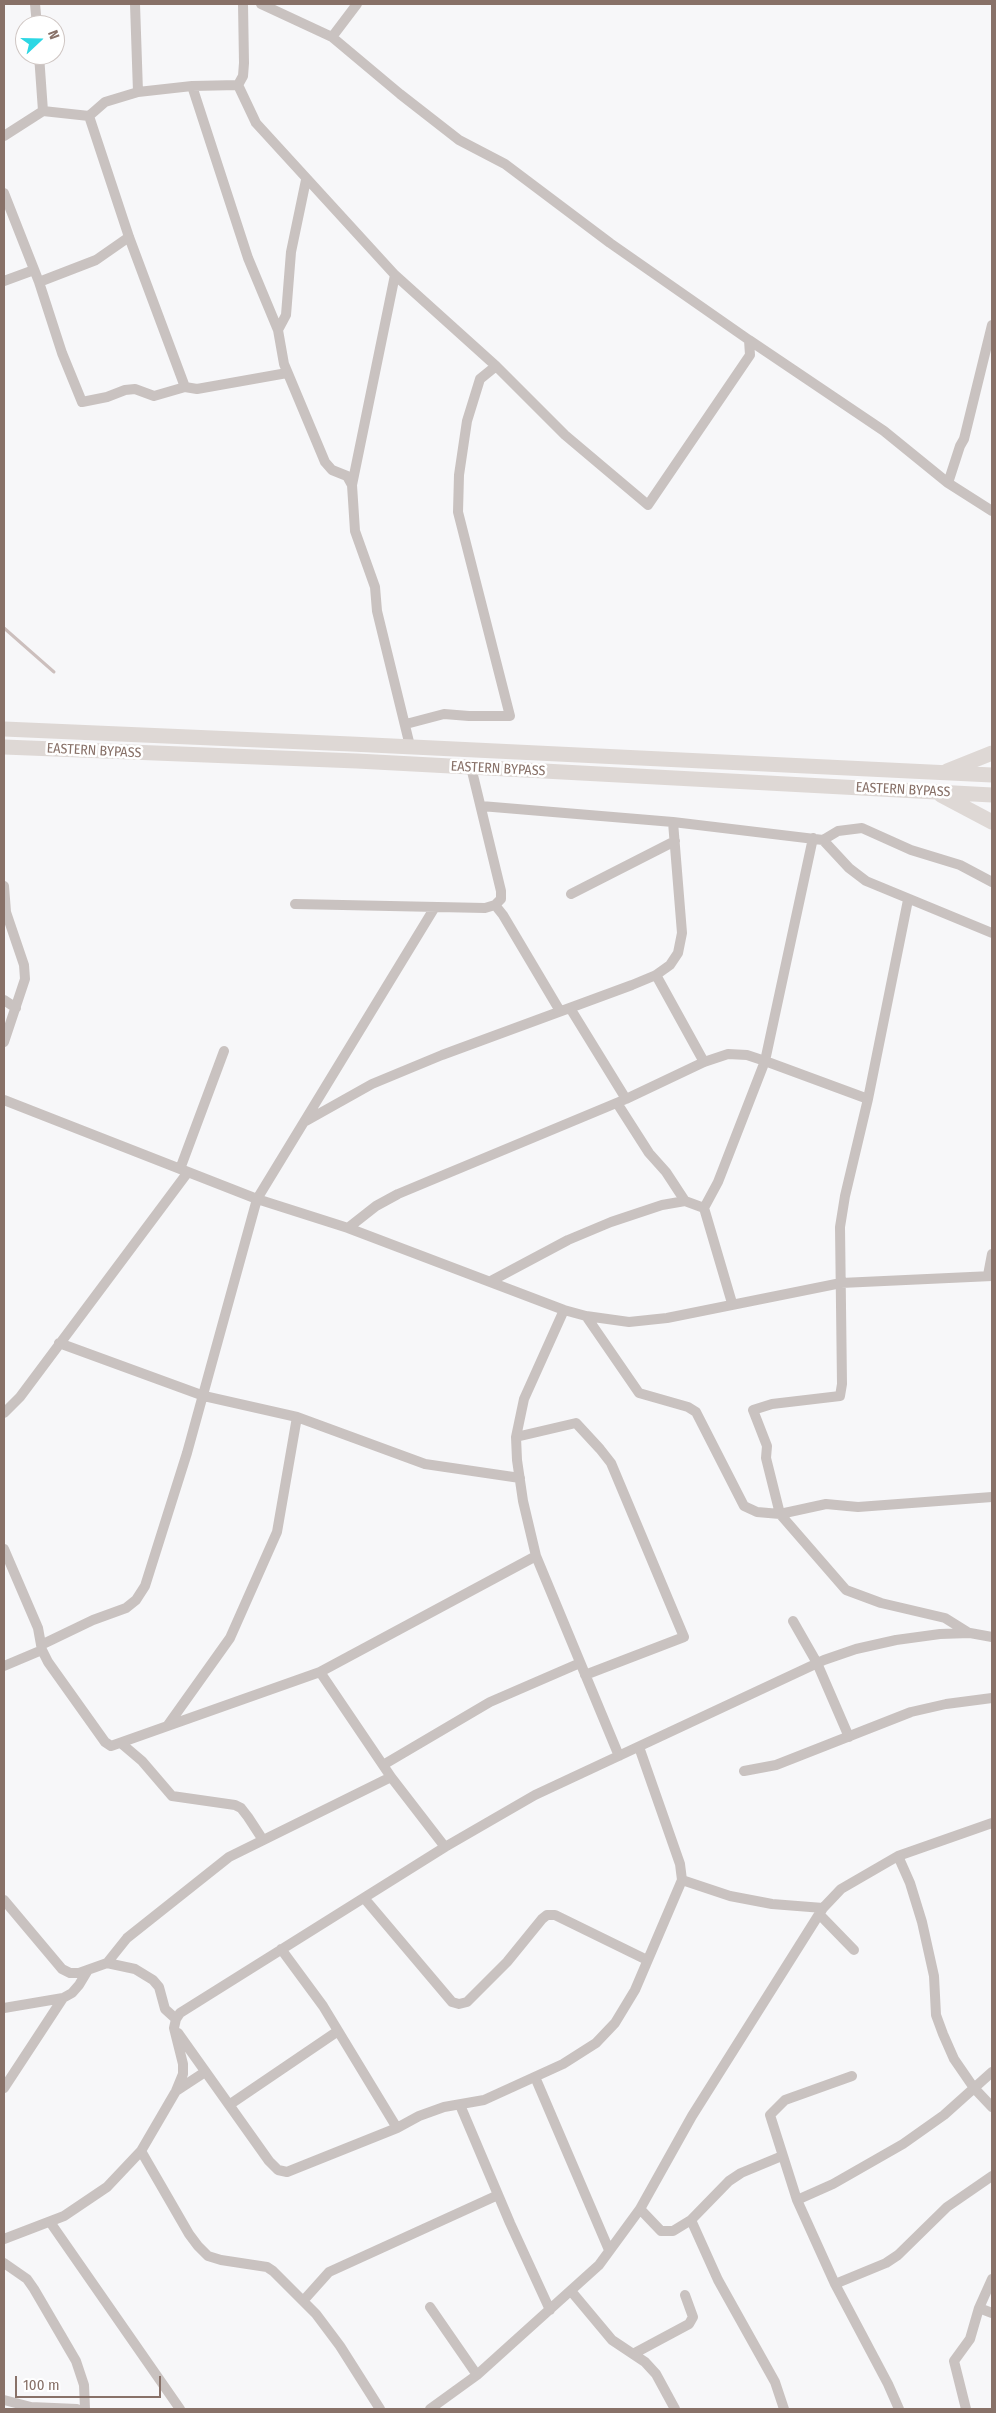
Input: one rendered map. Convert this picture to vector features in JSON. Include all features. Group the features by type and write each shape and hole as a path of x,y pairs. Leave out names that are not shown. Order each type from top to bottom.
{"highway":[{"name":"EASTERN BYPASS","path":"4,729 410,746 992,776"},
{"name":"EASTERN BYPASS","path":"4,746 471,767 992,795"},
{"path":"940,774 992,754"},
{"path":"935,792 992,822"}],"street":[{"path":"135,4 138,92"},
{"path":"238,85 243,76 244,63 243,4"},
{"path":"261,4 332,37 459,140 505,164 610,243 884,431 948,483 992,512"},
{"path":"332,37 357,4"},
{"path":"40,65 43,111"},
{"path":"4,136 43,111 89,116 105,102 138,92 192,86 238,85"},
{"path":"238,85 256,123 306,180 395,275 496,366 566,435 648,505 750,355 749,340"},
{"path":"192,86 248,258 278,330 287,373 325,462 332,470 347,476 352,485"},
{"path":"89,116 129,237 185,387"},
{"path":"278,330 286,315 291,252 306,180"},
{"path":"4,193 39,282 55,334 82,402 107,398 125,390 135,389 154,396 185,387 197,389 287,373"},
{"path":"39,282 96,260 129,237"},
{"path":"4,282 34,270"},
{"path":"395,275 352,485 355,531 375,587 377,611 410,746"},
{"path":"948,483 964,439 992,325"},
{"path":"406,724 444,714 510,716 458,512 459,475 467,421 480,379 496,366"},
{"path":"295,904 485,908 495,905 501,899 501,891 471,767"},
{"path":"481,806 673,822 818,839 838,831 862,828 911,850 960,865 992,882"},
{"path":"305,1122 372,1084 442,1055 656,975 670,964 678,953 682,933 673,822"},
{"path":"818,839 866,881 908,900 992,933"},
{"path":"732,1304 704,1208 718,1182 765,1061 818,839"},
{"path":"571,894 675,841"},
{"path":"4,886 6,912 24,965 26,979 4,1042"},
{"path":"908,900 840,1227 842,1384 840,1396 772,1404 754,1410 767,1446 766,1458 780,1514 846,1590 881,1603 945,1618 970,1633"},
{"path":"495,905 504,915 560,1011"},
{"path":"4,1666 93,1620 126,1608 136,1600 145,1586 204,1396 257,1199 435,906"},
{"path":"656,975 704,1062"},
{"path":"4,1000 16,1008"},
{"path":"570,1008 649,1153 666,1172 684,1201"},
{"path":"4,1413 20,1398 184,1170 224,1051"},
{"path":"348,1228 376,1206 398,1194 621,1101 704,1062 728,1054 747,1055 868,1099"},
{"path":"4,1100 257,1199 348,1228 492,1281 564,1310 586,1316 629,1322 667,1318 841,1284 990,1276 992,1254"},
{"path":"492,1281 568,1240 611,1222 662,1205 684,1201 704,1208"},
{"path":"564,1310 524,1400 516,1437 520,1478 536,1556 619,1756"},
{"path":"586,1316 639,1393 688,1407 696,1412 744,1506 757,1512 780,1514 826,1504 858,1507 992,1497"},
{"path":"59,1343 204,1396 298,1417 425,1464 520,1478"},
{"path":"168,1726 230,1638 277,1532 298,1417"},
{"path":"516,1437 576,1423 600,1448 611,1462 684,1637 585,1675"},
{"path":"4,1549 38,1628 42,1647 48,1662 105,1742 111,1746 122,1744 320,1672 536,1556"},
{"path":"793,1621 817,1663 849,1737"},
{"path":"4,2239 64,2216 107,2187 141,2151 176,2091 184,2064 175,2024 180,2013 445,1847 535,1795 817,1663 856,1649 896,1640 940,1634 970,1633 992,1637"},
{"path":"383,1765 490,1702 580,1663"},
{"path":"320,1672 391,1778 445,1847"},
{"path":"744,1771 776,1765 912,1712 946,1704 992,1698"},
{"path":"122,1744 142,1762 172,1796 235,1805 241,1808 263,1840"},
{"path":"107,1963 135,1969 153,1980 159,1987 165,2009 205,2072 269,2162 278,2170 287,2172 444,2107 484,2100 563,2064 596,2043 615,2023 635,1990 682,1880 680,1864 639,1747"},
{"path":"4,1900 8,1911 62,1969 70,1973 88,1970 107,1963 127,1938 203,1876 229,1858 391,1778"},
{"path":"430,2409 477,2375 599,2265 640,2209 692,2116 821,1911 841,1889 898,1856 992,1823"},
{"path":"898,1856 910,1883 922,1922 934,1976 936,2014 954,2059 974,2088 992,2107"},
{"path":"682,1880 730,1896 821,1911 854,1950"},
{"path":"364,1898 452,2002 458,2004 467,2002 507,1962 542,1919 548,1915 555,1915 647,1960"},
{"path":"281,1949 338,2031 397,2128"},
{"path":"4,2008 63,1998 72,1993 88,1970"},
{"path":"4,2088 63,1998"},
{"path":"229,2105 338,2031"},
{"path":"176,2091 205,2072"},
{"path":"797,2200 833,2184 903,2144 944,2115 992,2072"},
{"path":"852,2076 784,2100 770,2115 797,2200 835,2284 888,2384 899,2409"},
{"path":"535,2077 609,2250"},
{"path":"460,2105 550,2310"},
{"path":"141,2151 188,2234 208,2256 221,2260 267,2267 303,2301 340,2346 380,2409"},
{"path":"640,2209 661,2231 673,2230 691,2220 729,2181 741,2173 782,2156"},
{"path":"835,2284 886,2263 898,2255 947,2207 992,2176"},
{"path":"303,2301 329,2272 498,2195"},
{"path":"691,2220 718,2280 775,2382 784,2409"},
{"path":"50,2222 180,2409"},
{"path":"4,2263 26,2280 34,2289 76,2361 84,2385 85,2409"},
{"path":"966,2409 954,2361 970,2339 979,2308 992,2279"},
{"path":"571,2291 599,2328 612,2340 645,2362 656,2374 675,2409"},
{"path":"632,2354 689,2324 693,2317 685,2294"},
{"path":"430,2306 477,2375"},
{"path":"979,2308 992,2313"},
{"path":"4,2400 30,2408 77,2409"}],"waterway":[{"path":"4,628 54,672"}]}
